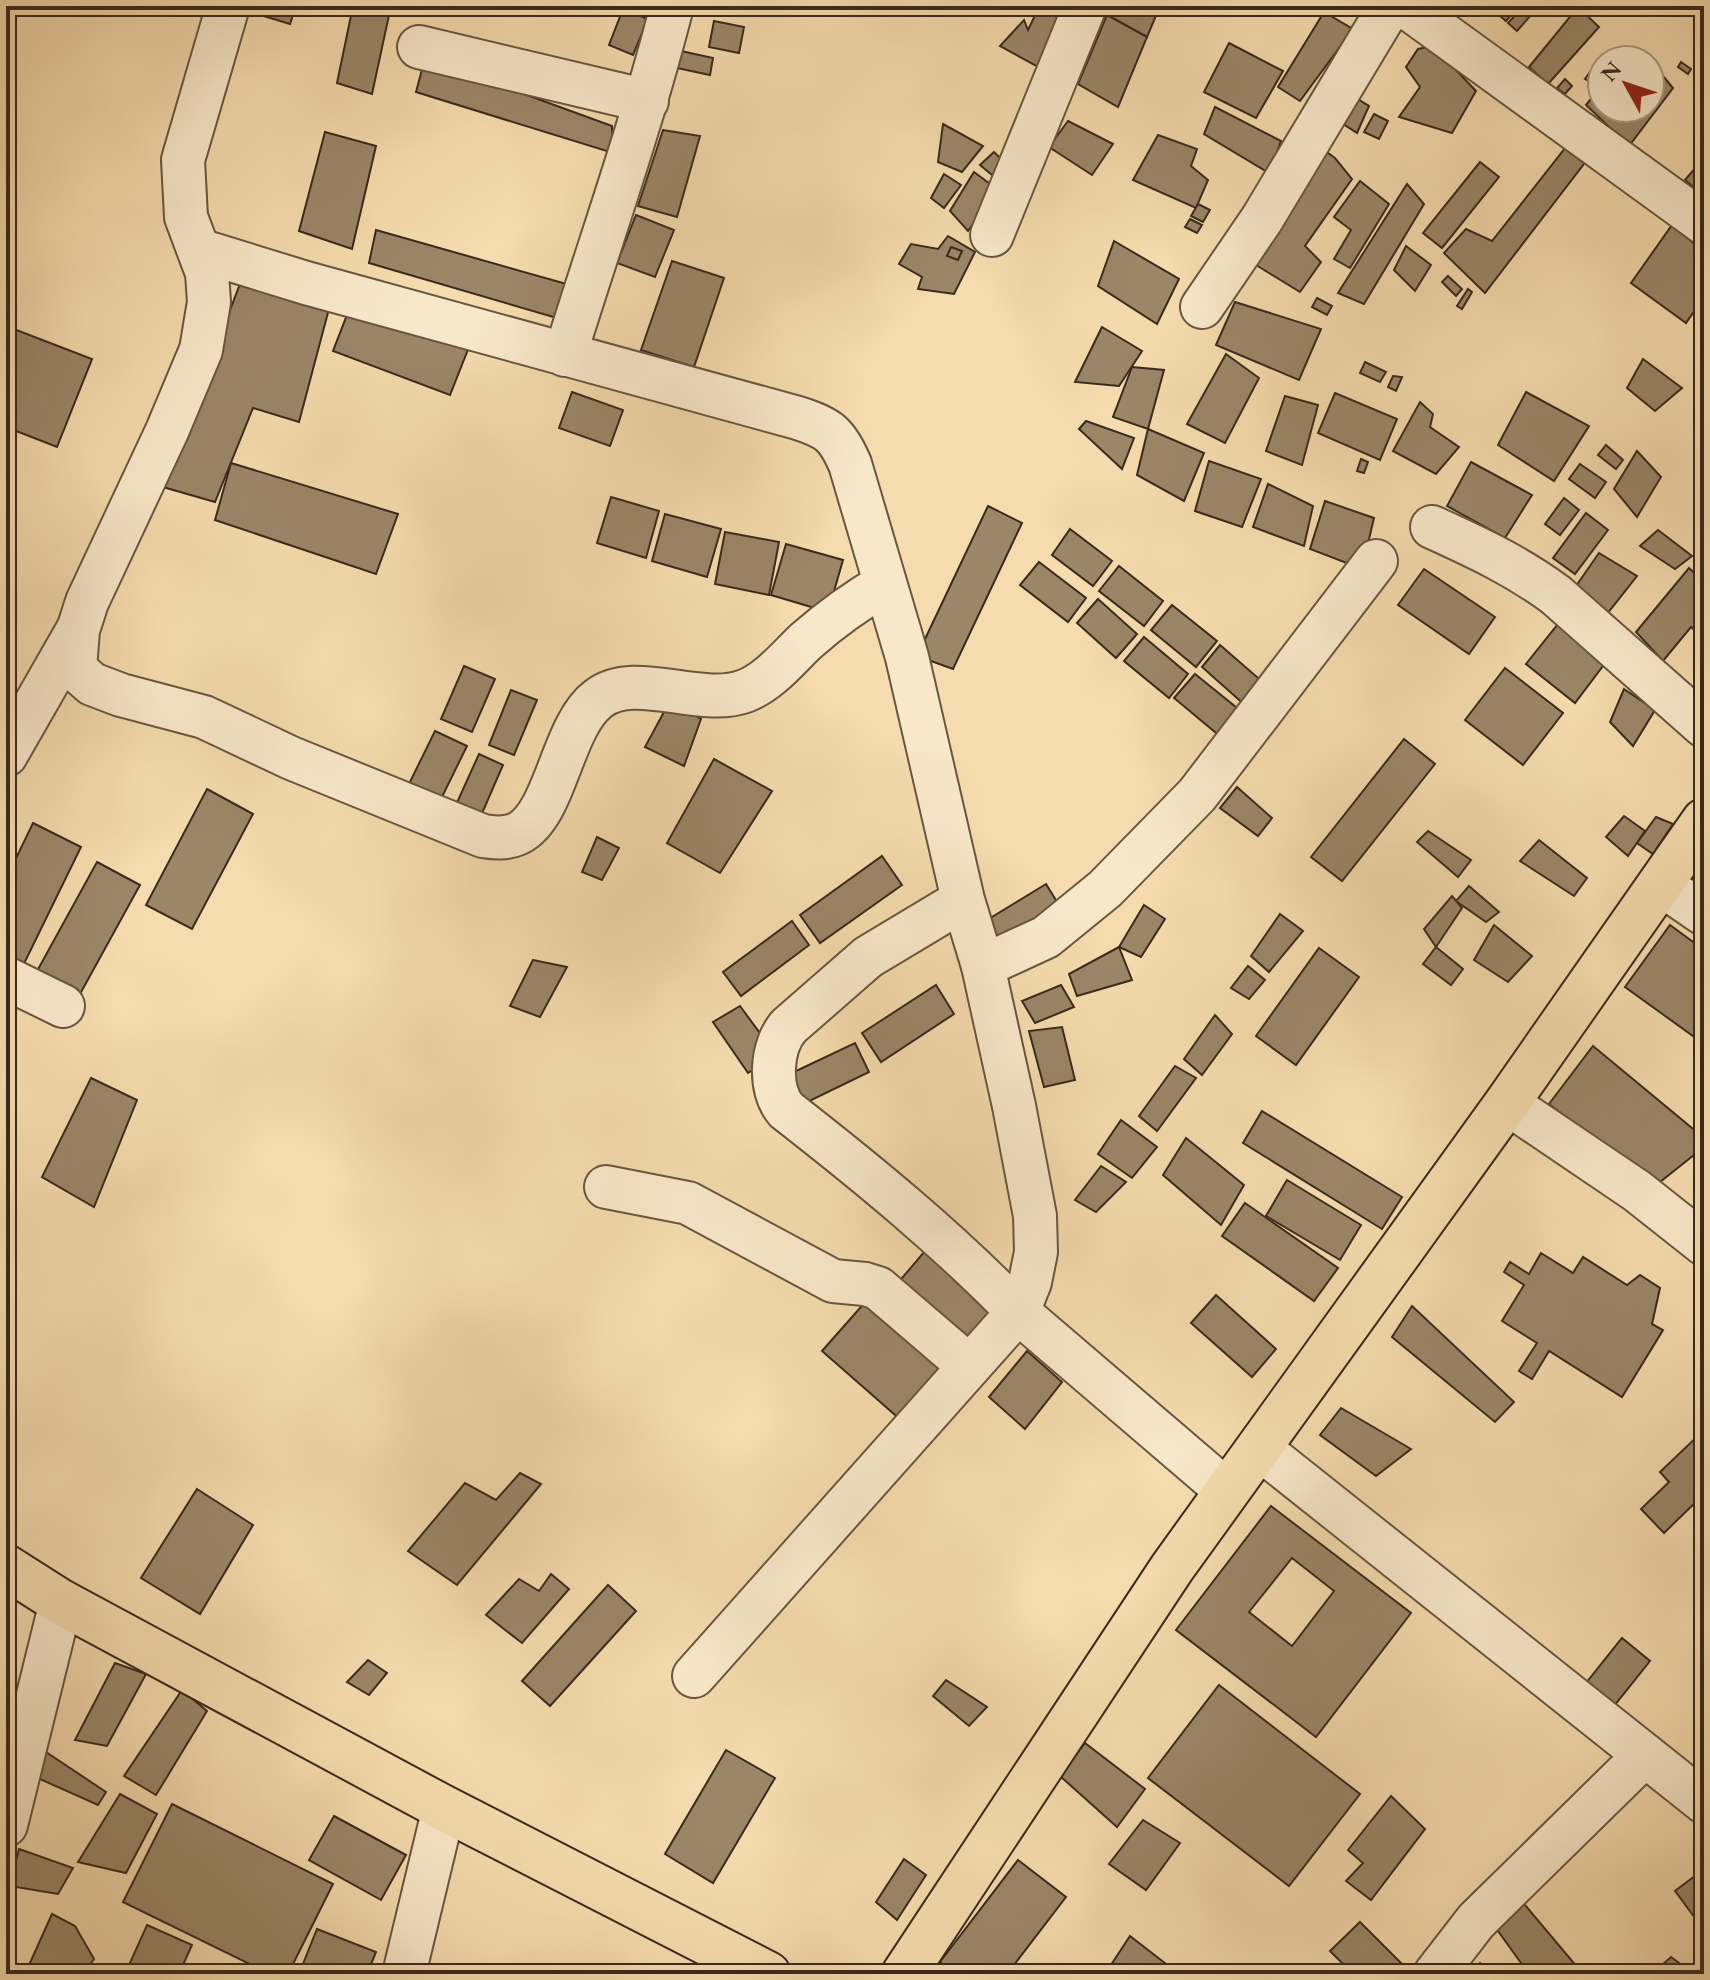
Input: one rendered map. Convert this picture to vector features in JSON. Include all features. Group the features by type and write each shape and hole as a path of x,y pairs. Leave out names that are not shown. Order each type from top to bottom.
{"main road":[{"path":"904,1974 1172,1568 1507,1103 1704,821"},
{"path":"6,1567 61,1602 444,1808 768,1974"}],"street":[{"path":"6,755 78,630 87,602 167,431 201,350 209,302 207,273 186,217 183,160 228,6"},
{"path":"565,355 647,101 672,6"},
{"path":"992,235 1085,6"},
{"path":"1202,307 1262,219 1390,6"},
{"path":"1405,6 1704,223"},
{"path":"419,47 647,101"},
{"path":"199,250 824,427 842,445 850,464 907,657 963,900 983,966 1035,1216 1036,1252 1030,1282 1018,1312 694,1676"},
{"path":"1432,527 1485,551 1556,595 1704,726"},
{"path":"983,966 1046,937 1105,889 1197,795 1376,561"},
{"path":"78,630 75,669 92,684 204,717 291,758 483,836 500,838 520,833 535,816 584,712 609,691 646,688 694,696 726,696 748,690 780,667 847,607 889,598"},
{"path":"1660,884 1704,914"},
{"path":"963,900 868,957 789,1026 778,1044 775,1092 786,1110 907,1206 1018,1312 1227,1491"},
{"path":"6,978 63,1006"},
{"path":"1507,1103 1637,1191 1704,1244"},
{"path":"606,1187 688,1203 833,1281 872,1285 969,1366"},
{"path":"1259,1448 1704,1802"},
{"path":"6,1825 61,1602"},
{"path":"1435,1974 1476,1921 1645,1755"},
{"path":"404,1974 444,1808"}],"building":[{"path":"259,6 296,6 290,24 257,14"},
{"path":"353,6 391,6 372,94 337,83"},
{"path":"1111,6 1160,6 1147,37 1107,15"},
{"path":"1506,6 1519,6 1506,21 1499,15"},
{"path":"1585,6 1610,6 1604,16"},
{"path":"1523,7 1531,15 1517,31 1508,23"},
{"path":"1578,7 1599,27 1548,84 1529,67"},
{"path":"623,9 648,19 633,55 609,45"},
{"path":"1038,9 1065,19 1040,68 1000,46 1024,20 1028,30"},
{"path":"1324,12 1353,29 1300,101 1278,87"},
{"path":"1107,15 1147,37 1118,107 1078,84"},
{"path":"714,21 744,27 739,53 709,47"},
{"path":"1229,43 1283,71 1256,118 1204,92"},
{"path":"1433,46 1476,91 1452,133 1399,117 1420,87 1406,67 1418,49"},
{"path":"681,51 713,58 710,75 677,68"},
{"path":"1704,56 1704,77 1694,71"},
{"path":"425,58 612,126 613,153 416,92"},
{"path":"1681,62 1691,69 1688,74 1678,67"},
{"path":"1565,79 1572,86 1565,94 1557,88"},
{"path":"1666,79 1673,88 1666,97"},
{"path":"1346,92 1369,106 1357,133 1331,116"},
{"path":"1215,107 1281,141 1269,173 1204,134"},
{"path":"1374,114 1388,121 1379,139 1364,132"},
{"path":"1068,121 1113,144 1092,175 1049,147"},
{"path":"943,124 983,146 962,172 938,162"},
{"path":"1606,124 1646,124 1629,146"},
{"path":"663,130 700,136 677,217 638,206"},
{"path":"325,132 376,146 352,249 299,231"},
{"path":"1158,135 1197,149 1191,166 1208,180 1196,208 1133,180"},
{"path":"1573,138 1590,156 1485,293 1444,253 1466,229 1492,241"},
{"path":"1317,145 1335,158 1352,179 1305,246 1321,262 1300,292 1256,265"},
{"path":"994,152 1009,167 998,180 980,165"},
{"path":"1704,158 1704,196 1685,180"},
{"path":"1480,162 1499,177 1442,248 1423,233"},
{"path":"974,172 997,189 968,231 950,211"},
{"path":"944,174 961,185 944,208 931,198"},
{"path":"1360,181 1389,204 1350,268 1334,259 1351,230 1334,217"},
{"path":"1407,184 1424,204 1364,304 1338,293"},
{"path":"1198,204 1210,210 1203,222 1191,216"},
{"path":"636,215 674,230 655,277 617,263"},
{"path":"1190,219 1202,225 1197,233 1185,227"},
{"path":"1672,225 1704,252 1704,297 1686,323 1631,283"},
{"path":"376,230 577,287 567,321 369,263"},
{"path":"948,236 975,252 954,294 918,289 922,277 899,264 911,244 938,249"},
{"path":"1114,241 1179,279 1157,324 1098,286"},
{"path":"1406,246 1431,265 1415,291 1394,270"},
{"path":"951,247 962,251 958,260 947,256"},
{"path":"672,261 724,278 694,367 641,350"},
{"path":"243,276 330,305 299,422 253,408 215,502 163,487"},
{"path":"1448,276 1462,289 1456,296 1442,282"},
{"path":"1468,289 1472,292 1462,309 1457,306"},
{"path":"1317,298 1332,306 1327,315 1312,307"},
{"path":"352,302 469,347 450,395 333,351"},
{"path":"1235,302 1321,329 1299,380 1216,345"},
{"path":"6,326 92,359 57,447 6,427"},
{"path":"1102,327 1142,351 1119,386 1075,382"},
{"path":"1226,354 1259,378 1225,443 1187,424"},
{"path":"1643,359 1682,388 1655,411 1627,388"},
{"path":"1365,362 1386,372 1380,382 1360,373"},
{"path":"1132,367 1164,370 1148,429 1113,417"},
{"path":"1393,376 1402,377 1396,391 1388,387"},
{"path":"572,392 623,410 610,446 559,428"},
{"path":"1526,392 1589,426 1554,481 1498,445"},
{"path":"1335,393 1397,419 1380,460 1318,433"},
{"path":"1285,396 1318,405 1302,465 1266,451"},
{"path":"1420,402 1433,414 1430,427 1459,447 1436,474 1393,451"},
{"path":"1086,421 1134,438 1122,469 1079,429"},
{"path":"1148,429 1204,453 1184,501 1137,475"},
{"path":"1606,445 1623,460 1616,469 1598,455"},
{"path":"1637,451 1661,477 1637,517 1614,489"},
{"path":"1361,459 1368,462 1364,473 1357,471"},
{"path":"1209,461 1261,479 1242,527 1195,511"},
{"path":"1471,462 1532,495 1505,538 1447,506"},
{"path":"231,463 398,514 376,574 215,520"},
{"path":"1580,464 1606,482 1595,498 1569,479"},
{"path":"1268,484 1313,506 1304,546 1253,527"},
{"path":"611,497 659,511 646,558 597,543"},
{"path":"1564,498 1579,510 1560,535 1545,524"},
{"path":"1325,501 1374,518 1362,569 1310,549"},
{"path":"988,506 1022,523 953,669 917,656"},
{"path":"1586,513 1608,530 1575,574 1553,558"},
{"path":"665,514 721,529 707,577 652,561"},
{"path":"1070,529 1112,561 1093,586 1052,555"},
{"path":"1658,530 1692,556 1675,569 1640,546"},
{"path":"725,532 779,542 769,595 715,584"},
{"path":"786,544 843,560 828,612 771,595"},
{"path":"1599,553 1637,576 1607,614 1576,586"},
{"path":"1039,562 1086,598 1068,622 1020,585"},
{"path":"1119,566 1163,601 1144,626 1099,591"},
{"path":"1689,568 1704,582 1704,638 1691,627 1663,661 1636,632"},
{"path":"1424,569 1495,617 1469,654 1398,605"},
{"path":"1098,599 1137,634 1116,658 1077,623"},
{"path":"1172,605 1217,641 1196,667 1151,630"},
{"path":"1558,624 1606,662 1575,703 1526,664"},
{"path":"1144,637 1188,674 1169,698 1124,661"},
{"path":"1220,645 1265,684 1246,706 1202,667"},
{"path":"464,666 495,679 472,732 441,719"},
{"path":"1505,668 1563,713 1523,765 1465,720"},
{"path":"1195,674 1242,712 1221,737 1174,698"},
{"path":"1624,689 1655,710 1633,746 1610,722"},
{"path":"511,690 537,700 514,755 489,745"},
{"path":"670,701 701,719 684,766 645,747"},
{"path":"435,731 467,746 440,801 408,786"},
{"path":"1404,739 1435,764 1342,881 1311,857"},
{"path":"479,754 503,765 480,818 455,807"},
{"path":"714,759 772,791 720,873 667,843"},
{"path":"1237,787 1272,818 1258,836 1220,808"},
{"path":"207,789 253,814 192,929 146,905"},
{"path":"1624,816 1645,831 1628,856 1606,837"},
{"path":"1656,817 1673,824 1653,854 1637,843"},
{"path":"33,823 81,847 18,976 6,970 6,879"},
{"path":"1428,831 1471,860 1458,877 1417,842"},
{"path":"597,837 619,848 602,880 582,872"},
{"path":"1539,840 1587,878 1574,896 1520,861"},
{"path":"882,856 902,885 820,943 800,915"},
{"path":"97,862 140,885 74,1005 31,982"},
{"path":"1046,884 1062,910 1003,946 987,920"},
{"path":"1469,886 1499,912 1486,922 1456,901"},
{"path":"1452,896 1462,908 1436,947 1424,929"},
{"path":"1144,905 1165,919 1141,957 1119,947"},
{"path":"1280,914 1303,931 1269,972 1251,956"},
{"path":"792,921 809,945 741,996 723,972"},
{"path":"1494,925 1532,956 1508,982 1474,960"},
{"path":"1670,925 1704,950 1704,1044 1625,987"},
{"path":"1119,947 1132,980 1077,996 1069,974"},
{"path":"1436,947 1463,969 1451,985 1423,964"},
{"path":"1319,948 1359,977 1296,1065 1256,1036"},
{"path":"533,960 567,967 540,1017 510,1006"},
{"path":"1248,966 1265,980 1249,999 1231,988"},
{"path":"936,985 954,1014 881,1062 862,1033"},
{"path":"1061,985 1074,1007 1035,1023 1022,1001"},
{"path":"740,1006 776,1055 748,1073 713,1022"},
{"path":"1215,1015 1232,1034 1202,1075 1184,1059"},
{"path":"1062,1027 1075,1080 1044,1087 1029,1031"},
{"path":"855,1043 869,1072 791,1110 777,1080"},
{"path":"1593,1046 1704,1138 1704,1147 1655,1186 1549,1104"},
{"path":"1175,1066 1196,1078 1157,1131 1139,1116"},
{"path":"91,1078 137,1100 94,1207 42,1177"},
{"path":"1262,1111 1402,1197 1382,1229 1243,1143"},
{"path":"1121,1120 1157,1147 1132,1178 1098,1154"},
{"path":"1186,1138 1244,1185 1221,1225 1163,1175"},
{"path":"1101,1166 1126,1182 1096,1212 1075,1200"},
{"path":"1287,1180 1361,1225 1340,1260 1266,1216"},
{"path":"1245,1203 1338,1268 1314,1301 1222,1236"},
{"path":"931,1244 1005,1308 965,1355 891,1291"},
{"path":"1541,1253 1573,1273 1583,1257 1627,1285 1640,1275 1660,1288 1652,1324 1663,1330 1622,1397 1549,1351 1532,1379 1519,1371 1537,1343 1502,1321 1524,1285 1504,1272 1510,1262 1529,1274"},
{"path":"1216,1295 1276,1349 1252,1377 1191,1323"},
{"path":"868,1299 948,1369 902,1421 822,1351"},
{"path":"1412,1306 1514,1402 1495,1422 1392,1337"},
{"path":"1027,1351 1062,1382 1025,1429 989,1397"},
{"path":"1341,1408 1411,1449 1376,1476 1320,1435"},
{"path":"1704,1430 1704,1494 1664,1533 1641,1509 1669,1482 1660,1472"},
{"path":"520,1473 541,1484 457,1585 408,1551 465,1483 496,1500"},
{"path":"197,1489 253,1525 200,1614 141,1578"},
{"path":"1271,1506 1411,1613 1316,1737 1176,1630","holes":["1292,1558 1334,1591 1292,1646 1249,1612"]},
{"path":"551,1574 569,1589 522,1643 486,1615 519,1579 539,1591"},
{"path":"608,1585 636,1611 550,1706 522,1681"},
{"path":"1622,1638 1650,1661 1610,1711 1582,1688"},
{"path":"368,1660 387,1673 369,1695 347,1682"},
{"path":"115,1663 146,1674 107,1746 75,1740"},
{"path":"946,1680 987,1707 969,1726 933,1696"},
{"path":"1219,1685 1360,1794 1289,1886 1148,1778"},
{"path":"182,1690 207,1711 156,1795 124,1776"},
{"path":"1085,1743 1145,1789 1117,1827 1060,1776"},
{"path":"37,1746 106,1792 98,1805 31,1775"},
{"path":"726,1750 775,1778 713,1883 665,1854"},
{"path":"120,1794 157,1814 126,1873 78,1862"},
{"path":"1391,1796 1425,1829 1371,1900 1346,1881 1363,1863 1348,1850"},
{"path":"172,1804 333,1884 288,1974 270,1974 123,1902"},
{"path":"334,1816 406,1855 381,1900 309,1860"},
{"path":"1143,1820 1180,1843 1146,1890 1109,1864"},
{"path":"19,1849 73,1868 58,1894 10,1886"},
{"path":"904,1859 926,1875 897,1920 876,1902"},
{"path":"1018,1860 1066,1897 1007,1974 955,1974 940,1962"},
{"path":"1704,1869 1704,1930 1675,1891"},
{"path":"1515,1893 1583,1974 1529,1974 1485,1913"},
{"path":"52,1914 75,1926 94,1959 83,1974 25,1974"},
{"path":"1360,1922 1412,1974 1353,1974 1330,1951"},
{"path":"147,1925 192,1945 179,1974 125,1974"},
{"path":"317,1929 376,1952 367,1974 299,1974"},
{"path":"1130,1936 1179,1974 1105,1974"},
{"path":"1671,1957 1694,1974 1652,1974"},
{"path":"1480,1963 1491,1974 1470,1974"}]}
